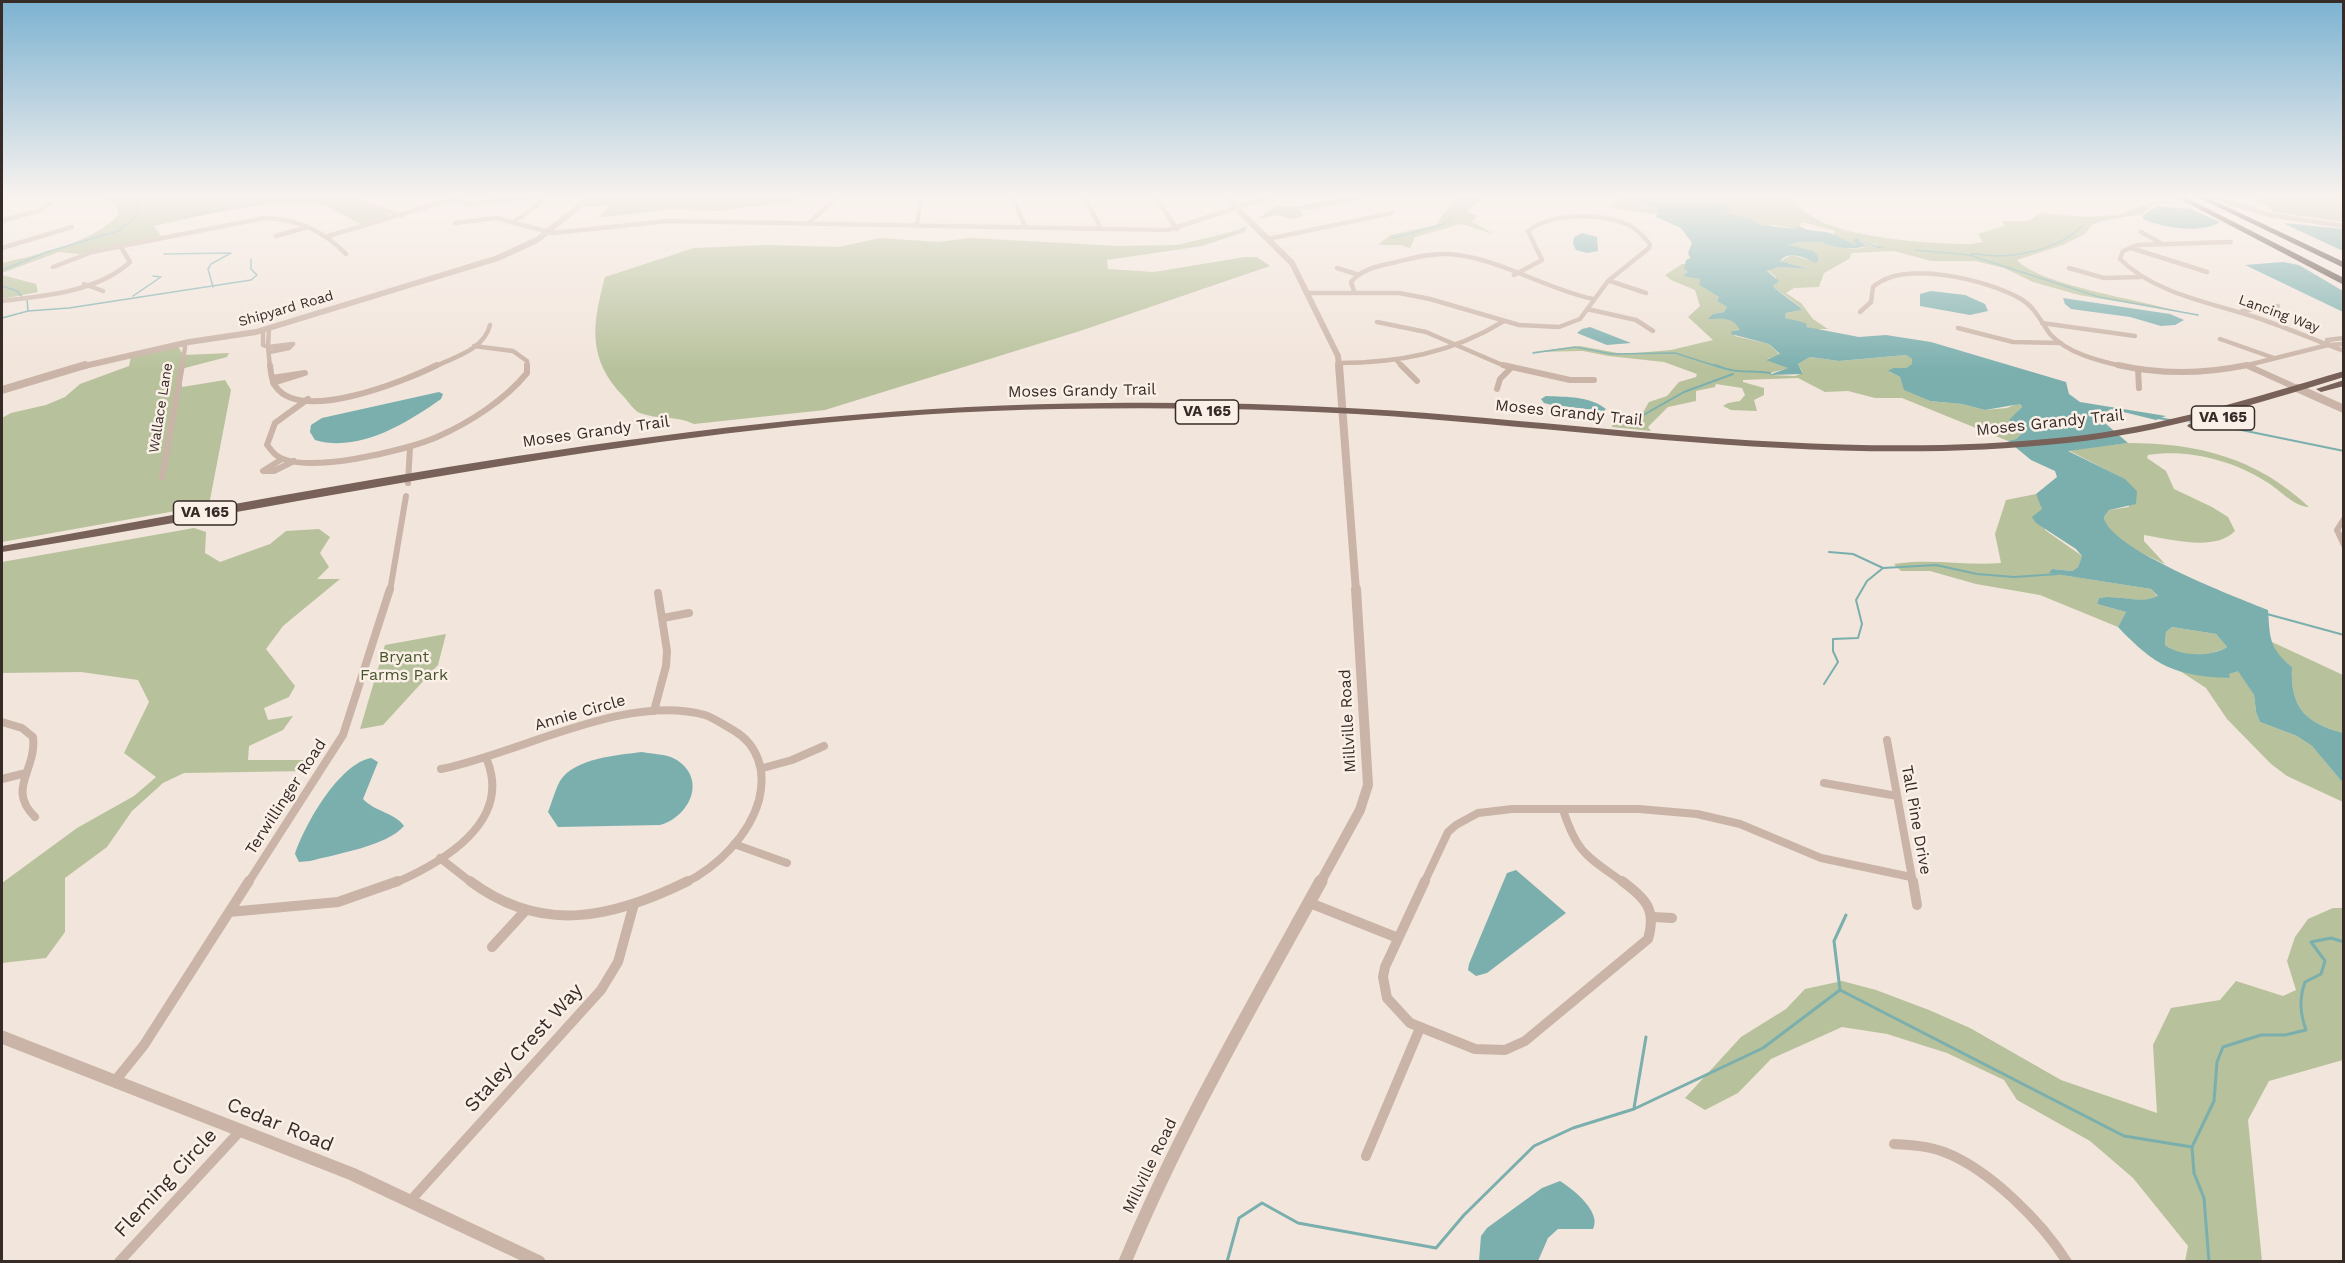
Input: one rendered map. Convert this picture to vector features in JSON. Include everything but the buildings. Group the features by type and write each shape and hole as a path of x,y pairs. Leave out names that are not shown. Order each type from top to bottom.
{"highway":[{"path":"2290,254 2343,282"},
{"path":"2303,254 2343,273"},
{"path":"2322,254 2343,264"}],"main road":[{"name":"Moses Grandy Trail","path":"2133,434 2343,374"},
{"name":"Moses Grandy Trail","path":"2,549 408,480 678,443 920,419 1100,411 1343,413 1731,451 1868,457 2005,449 2192,426 2343,383"},
{"name":"Moses Grandy Trail","path":"2,555 408,480"}],"street":[{"path":"52,267 87,254"},
{"path":"2,301 45,295 113,274 128,266 130,262 125,254"},
{"name":"Shipyard Road","path":"2,390 69,369 183,344 266,329 508,254"},
{"name":"Millville Road","path":"1125,1262 1175,1148 1360,810 1368,785 1343,413 1336,350 1292,263 1283,254"},
{"path":"1354,291 1352,282 1359,274 1389,264 1441,254 1455,255 1573,295 1593,299"},
{"path":"1514,275 1542,260 1539,254"},
{"path":"1307,293 1354,291 1427,297 1525,327 1558,327 1574,323 1610,281 1642,254"},
{"name":"Lancing Way","path":"2121,254 2121,262 2141,277 2240,311 2343,351"},
{"path":"2148,254 2207,272"},
{"path":"1337,268 1359,274"},
{"path":"2069,268 2110,278 2141,277"},
{"path":"1860,312 1870,302 1872,289 1879,281 1895,276 1928,274 1966,279 2003,290 2028,303 2050,334 2061,343 2090,356 2138,369 2198,375 2328,345 2343,344"},
{"path":"1610,281 1646,293"},
{"path":"84,284 103,291"},
{"path":"2240,311 2278,306"},
{"path":"1587,309 1636,320 1653,331"},
{"path":"1338,363 1396,361 1457,346 1479,337 1504,321"},
{"path":"1377,322 1414,329 1511,368 1570,380 1594,380"},
{"path":"2042,323 2135,336"},
{"path":"266,329 273,380 279,390 288,396 308,399 340,398 383,389 414,377 474,346 488,335 490,325"},
{"path":"1958,328 2013,342 2061,343"},
{"path":"2328,345 2327,340 2343,338"},
{"path":"2220,339 2274,358"},
{"name":"Wallace Lane","path":"162,478 185,347 183,344"},
{"path":"308,399 285,413 271,427 268,447 282,459 331,462 410,447 463,423 513,387 527,373 527,361 519,354 474,346"},
{"path":"1396,361 1417,381"},
{"path":"2246,365 2343,409"},
{"path":"1497,389 1500,379 1511,368"},
{"path":"2138,369 2139,388"},
{"path":"408,480 410,447"},
{"path":"282,459 263,471 274,471 294,461"},
{"name":"Terwillinger Road","path":"115,1081 144,1045 343,735 394,578 406,496"},
{"path":"2343,519 2337,530 2343,545"},
{"path":"654,711 666,666 663,618 658,593"},
{"path":"663,618 689,613"},
{"name":"Annie Circle","path":"441,770 488,760 602,719 654,711 686,712 724,723 752,745 763,768"},
{"path":"2,722 22,728 33,737 34,750 18,800 21,806 35,817"},
{"name":"Tall Pine Drive","path":"1887,740 1917,905"},
{"path":"440,858 489,893 525,911 578,915 634,904 671,890 699,873 734,844 754,815 762,791 763,768 792,760 824,746"},
{"path":"229,912 314,906 351,898 393,883 440,858 471,833 491,803 494,778 488,760"},
{"path":"2,779 26,773"},
{"path":"1824,783 1897,796"},
{"path":"1563,810 1579,849 1638,894 1646,903 1653,917 1652,932 1643,945 1517,1046 1489,1051 1475,1049 1420,1028 1395,1009 1383,987 1385,967 1443,842 1454,825 1470,815 1490,810 1563,810 1669,812 1714,817 1748,827 1821,858 1911,877"},
{"path":"734,844 787,863"},
{"path":"1310,903 1398,938"},
{"name":"Staley Crest Way","path":"411,1200 601,990 618,963 634,904"},
{"path":"492,947 525,911"},
{"path":"1653,917 1672,918"},
{"path":"1366,1156 1420,1028"},
{"name":"Cedar Road","path":"2,1036 411,1200 539,1262"},
{"name":"Fleming Circle","path":"119,1262 242,1131"},
{"path":"1894,1144 1936,1149 1955,1156 2039,1225 2057,1245 2067,1262"}],"green space":[{"path":"54,254 2,273 2,263 31,256"},
{"path":"676,254 1148,254 1107,260 1108,269 1154,272 1245,257 1257,257 1270,266 1080,331 825,410 694,424 680,419 640,413 612,383 598,355 596,341 597,311 605,277"},
{"path":"1804,254 1852,254 1849,259 1824,273 1819,287 1794,288 1786,293 1801,303 1813,319 1828,329 1813,329 1785,318 1786,313 1802,310 1773,286 1776,277 1767,270 1778,267 1810,269 1780,261 1792,255 1817,262"},
{"path":"1905,254 2036,254 2017,260 2029,269 2070,285 2180,312 2079,295 2033,282 2004,268 1975,261 1931,261"},
{"path":"1682,264 1686,264 1700,279 1699,285 1719,297 1717,301 1727,307 1724,312 1713,314 1711,319 1732,321 1741,330 1732,331 1735,336 1769,344 1780,355 1767,359 1789,368 1770,373 1772,375 1795,376 1803,373 1798,364 1810,357 1839,361 1906,355 1912,359 1913,364 1906,368 1893,368 1889,372 1900,377 1905,390 1930,401 1962,404 1985,410 2007,408 2019,403 2022,407 2009,422 2020,429 2021,434 2016,439 2008,441 1902,398 1875,398 1848,391 1825,392 1798,378 1743,380 1743,382 1764,388 1764,395 1754,400 1757,411 1731,410 1723,406 1740,401 1745,395 1742,388 1716,384 1715,387 1696,391 1696,401 1668,407 1648,427 1651,431 1612,427 1613,423 1631,420 1642,414 1649,402 1667,396 1679,382 1696,377 1697,374 1664,362 1583,351 1532,352 1580,346 1623,354 1671,350 1713,340 1688,317 1700,306 1695,290 1665,275"},
{"path":"2,275 36,284 38,292 2,299"},
{"path":"178,346 183,355 229,353 227,357 181,369 182,387 225,380 231,390 209,505 2,542 2,418 11,413 46,405 65,397 80,384 129,366 131,357"},
{"path":"2128,443 2178,446 2225,457 2269,476 2309,507 2292,500 2252,474 2224,462 2194,455 2148,455 2147,458 2166,471 2174,489 2228,517 2235,531 2216,541 2204,543 2144,535 2144,541 2165,564 2129,545 2106,525 2104,517 2109,510 2129,507 2124,479 2068,450"},
{"path":"2036,494 2041,503 2045,530 2082,556 2078,567 2072,571 2052,569 2050,573 2151,589 2158,597 2144,600 2099,598 2097,604 2126,612 2118,627 2040,595 1976,584 1930,571 1901,571 1894,564 1908,562 2001,563 1995,534 2006,500"},
{"path":"194,528 206,532 205,553 220,562 270,544 286,531 319,529 330,537 320,553 329,567 317,579 340,579 283,626 266,649 295,686 289,697 264,708 268,720 293,716 283,730 249,746 248,760 306,760 309,771 184,773 163,783 132,811 107,847 65,878 65,932 46,958 2,963 2,883 77,828 134,796 156,777 124,753 149,702 138,680 81,672 2,673 2,562"},
{"path":"2172,627 2216,634 2227,647 2212,653 2196,655 2179,652 2165,645 2166,632"},
{"name":"Bryant Farms Park","path":"446,634 438,665 383,725 360,729 385,645"},
{"path":"2270,641 2343,675 2343,733 2319,724 2303,712 2294,693 2292,667 2277,654"},
{"path":"2238,670 2254,695 2260,722 2297,736 2312,746 2343,783 2343,802 2287,776 2271,764 2227,719 2206,688 2180,671 2229,678 2229,674"},
{"path":"2333,908 2343,908 2343,1060 2269,1081 2248,1120 2262,1261 2185,1261 2188,1246 2133,1178 2090,1141 2017,1100 2004,1080 1947,1053 1887,1034 1842,1027 1771,1059 1738,1093 1705,1110 1685,1098 1741,1037 1786,1009 1805,989 1842,981 1876,990 1929,1010 1970,1028 2061,1080 2157,1113 2153,1045 2171,1008 2220,1000 2236,981 2283,996 2296,990 2287,961 2295,937 2308,919"}],"water":[{"path":"1688,254 1816,254 1818,261 1815,263 1792,255 1780,261 1810,269 1778,267 1767,271 1779,281 1773,286 1802,310 1786,313 1785,318 1806,323 1807,327 1859,337 1886,335 1931,342 2066,382 2069,394 2080,402 2166,416 2156,420 2111,409 2098,417 2128,443 2068,451 2125,479 2137,491 2136,504 2109,510 2104,517 2111,529 2127,543 2176,571 2268,610 2272,642 2279,654 2292,667 2294,693 2303,712 2319,724 2343,733 2343,783 2312,746 2297,736 2260,722 2254,695 2238,671 2229,674 2230,678 2211,677 2180,672 2168,667 2144,652 2118,627 2126,612 2097,604 2099,598 2106,597 2152,599 2158,596 2151,589 2049,573 2052,569 2072,571 2078,567 2082,556 2076,549 2036,523 2032,517 2042,509 2036,494 2057,477 2055,471 2031,460 2008,441 2016,439 2021,434 2020,429 2009,420 2022,407 2020,404 1985,410 1962,404 1930,401 1904,390 1900,377 1888,371 1893,368 1906,368 1912,364 1912,359 1906,355 1839,361 1810,357 1798,364 1803,374 1769,375 1788,368 1766,360 1780,354 1769,344 1731,334 1732,331 1740,330 1730,320 1708,319 1713,314 1724,312 1727,307 1717,301 1719,297 1699,285 1700,279 1683,276 1688,272 1684,268 1686,260 1690,258","holes":["2172,627 2216,634 2227,647 2213,653 2187,654 2165,645 2166,632"]},
{"path":"2283,262 2299,265 2343,291 2343,312 2245,265"},
{"path":"1931,291 1965,295 1985,304 1988,311 1970,315 1920,306 1920,294"},
{"path":"2063,298 2170,314 2184,320 2175,325 2161,326 2130,317 2071,309 2065,304"},
{"path":"1590,327 1631,343 1607,345 1577,333"},
{"path":"439,392 443,394 441,399 428,408 398,426 365,439 332,443 315,440 310,432 311,425 322,418"},
{"path":"1546,396 1586,399 1606,409 1604,411 1552,405 1544,403 1541,399"},
{"path":"642,752 675,759 691,776 693,786 691,796 687,806 680,814 660,825 558,827 548,812 558,785 567,773 575,767 598,759"},
{"path":"371,758 378,762 363,799 400,821 404,826 386,839 374,844 299,862 295,854 307,827 325,797 347,771"},
{"path":"1516,870 1566,913 1487,973 1476,976 1468,970 1469,964 1507,873"},
{"path":"1560,1181 1579,1195 1590,1208 1595,1222 1593,1229 1558,1229 1548,1238 1538,1261 1479,1261 1481,1236 1487,1228 1542,1188"}],"waterway":[{"path":"2,270 42,254"},
{"path":"164,254 168,254"},
{"path":"213,286 208,269 211,264 229,254"},
{"path":"1958,254 1969,255 2099,297 2198,315"},
{"path":"1971,254 2000,256 2022,254"},
{"path":"213,286 251,280 257,275 251,269 251,259"},
{"path":"133,296 161,277 153,276"},
{"path":"2,286 17,291 22,297"},
{"path":"28,311 69,308 213,286"},
{"path":"27,299 28,311"},
{"path":"2,318 28,311"},
{"path":"1533,353 1575,347 1612,354 1675,353 1719,367"},
{"path":"1715,365 1735,371 1770,373"},
{"path":"1638,418 1684,392 1733,374"},
{"path":"2158,418 2170,420"},
{"path":"2212,424 2344,451"},
{"path":"1829,552 1853,554 1883,568"},
{"path":"1883,568 1936,565 1977,574 2014,577 2058,574"},
{"path":"1824,684 1838,662 1833,651 1833,639 1858,638 1862,624 1856,600 1867,581 1883,568"},
{"path":"2267,614 2344,635"},
{"path":"1840,990 1834,941 1846,915"},
{"path":"2192,1147 2214,1101 2217,1062 2223,1047 2261,1035 2285,1035 2306,1030 2301,1006 2303,988 2305,982 2321,974 2325,961 2311,942 2331,938 2344,942"},
{"path":"1227,1262 1239,1218 1262,1203 1298,1223 1436,1248 1464,1215 1534,1146 1573,1128 1634,1109 1763,1048 1840,990"},
{"path":"1840,990 2124,1136 2192,1147"},
{"path":"1634,1108 1646,1037"},
{"path":"2192,1147 2194,1173 2204,1198 2209,1262"}]}
